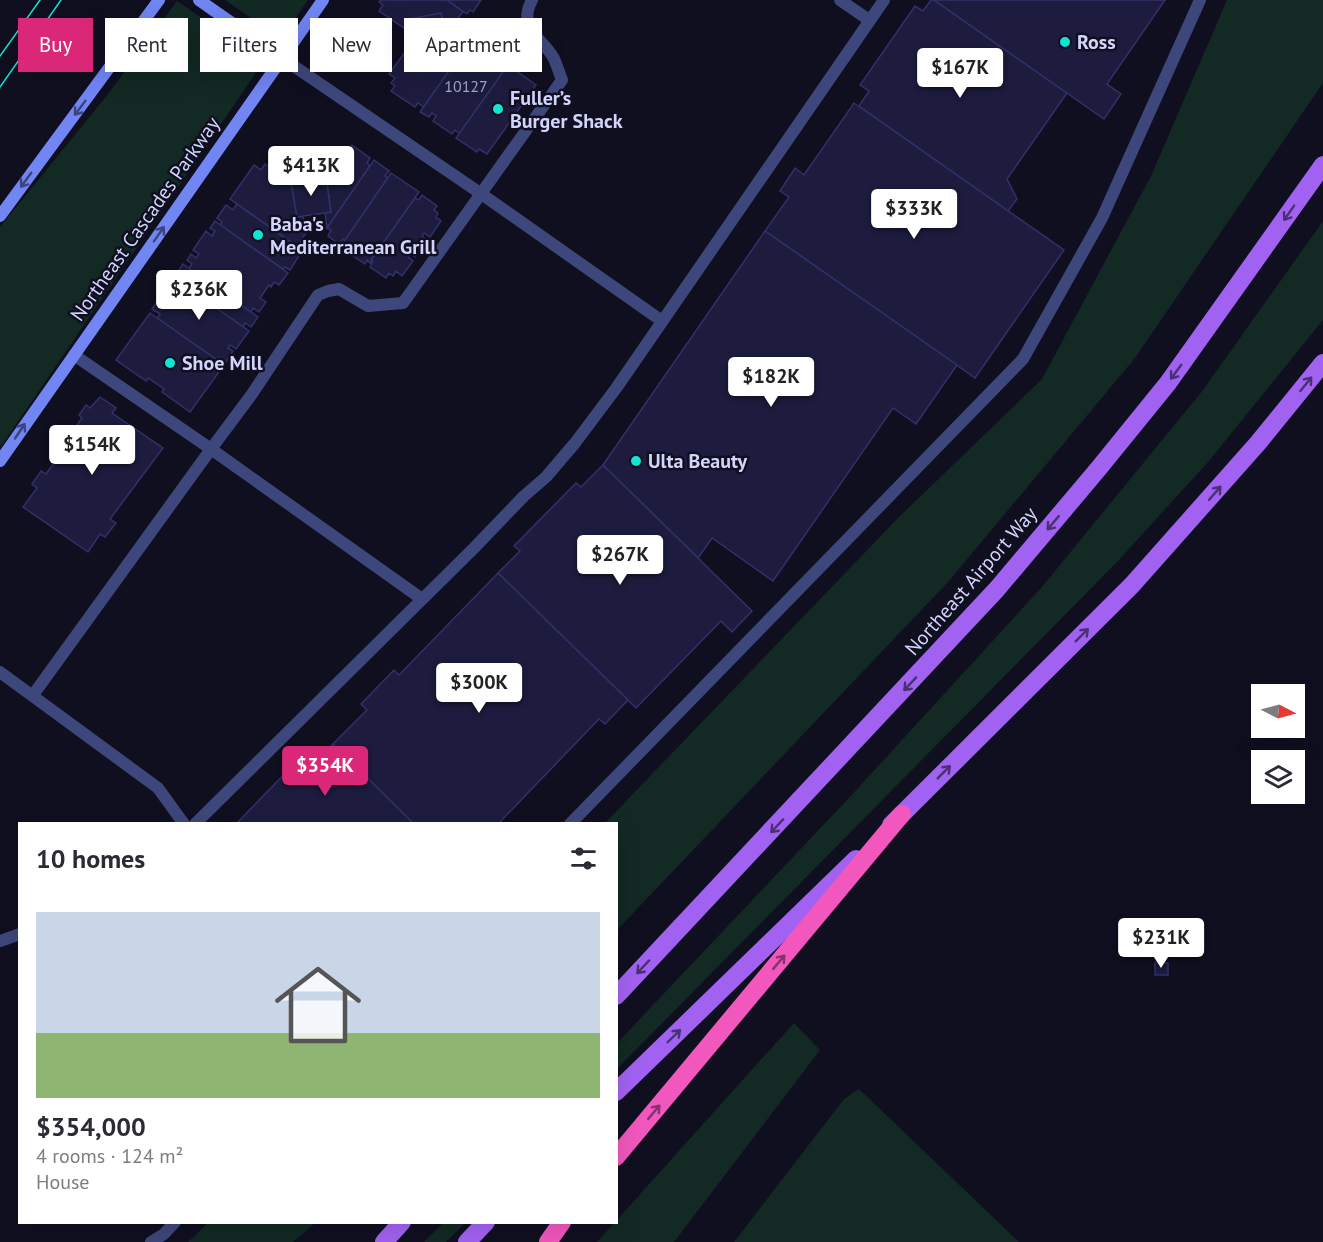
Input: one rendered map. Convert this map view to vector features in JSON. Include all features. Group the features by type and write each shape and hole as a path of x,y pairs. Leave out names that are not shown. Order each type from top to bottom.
{"highway":[{"path":"618,1154 902,814"},
{"path":"548,1242 561,1224"}],"main road":[{"name":"Northeast Airport Way","path":"618,994 997,589 1100,468 1168,383 1323,165"},
{"path":"618,1090 902,814 1132,585 1258,444 1323,363"},
{"path":"384,1242 400,1224"},
{"path":"467,1242 484,1224"}],"street":[{"path":"0,216 159,0"},
{"path":"199,0 225,18"},
{"name":"Northeast Cascades Parkway","path":"298,35 323,0"},
{"name":"Northeast Cascades Parkway","path":"0,460 272,72"}],"lane":[{"path":"33,696 252,394 318,295 339,289 368,306 403,303 562,80 554,57 529,28 527,18 532,0"},
{"path":"840,0 869,20"},
{"path":"197,822 553,469 610,396 884,0"},
{"path":"572,822 1023,359 1102,218 1200,0"},
{"path":"298,69 662,321"},
{"path":"74,355 422,599"},
{"path":"0,672 158,788 183,822"},
{"path":"0,941 18,935"},
{"path":"151,1242 164,1234 173,1224"}],"green space":[{"path":"225,0 308,0 296,18 251,18"},
{"path":"1227,0 1323,0 1323,83 1135,358 949,581 618,929 618,822 606,822 898,518 1042,379 1151,176"},
{"path":"177,1 202,18 200,72 256,72 0,448 0,227 124,72 188,72 188,18 164,18"},
{"path":"1323,221 1323,320 1209,461 1117,562 618,1068 618,1042 847,800 1041,588 1203,390"},
{"path":"794,1023 820,1050 674,1242 597,1242 613,1224 618,1224 618,1219"},
{"path":"859,1089 1019,1242 734,1242 844,1099"},
{"path":"207,1224 314,1224 293,1242 188,1242"},
{"path":"442,1224 464,1224 446,1242 424,1242"}],"building":[{"path":"381,0 447,0 463,12 458,18 442,18 441,13 404,18 404,28 379,11 383,5 379,2"},
{"path":"447,0 481,0 473,12 470,10 467,14"},
{"path":"931,0 1067,93 1007,179 1017,199 1008,211 859,106 869,91 860,85 915,6 923,11"},
{"name":"Ross","path":"934,0 1165,0 1107,84 1121,94 1104,119"},
{"path":"441,13 442,18 415,18"},
{"path":"404,53 404,72 448,72 424,107 418,103 415,107 391,91 395,86 391,83 395,78 389,74"},
{"path":"448,72 503,72 460,134 455,130 452,134 433,121 436,116 432,113 429,117 420,112"},
{"name":"Fuller’s Burger Shack","path":"503,72 518,72 536,85 487,154 479,149 477,152 456,138"},
{"path":"854,103 1064,250 975,378 765,231 789,197 780,191 795,168 804,175"},
{"path":"352,145 370,158 367,163 370,166 327,228 325,213 331,212 326,177 319,175 337,148 342,152 346,147 350,150"},
{"path":"374,160 389,171 385,176 388,178 345,241 343,239 339,244 328,236 331,230 327,228"},
{"path":"275,162 296,178 291,182 297,217 303,216 306,233 297,246 230,199 254,165 261,170 265,164 271,168"},
{"path":"391,173 419,192 370,263 367,260 365,264 344,250 347,247 343,243"},
{"path":"326,177 331,212 297,217 291,182"},
{"path":"422,195 437,206 434,210 438,213 436,217 441,221 430,237 424,233 422,236 427,240 415,257 410,253 408,257 413,261 402,276 396,271 393,276 389,273 386,278 370,267 373,261 371,260 415,198 419,200"},
{"name":"Baba's Mediterranean Grill","path":"237,204 299,248 295,253 299,256 290,270 285,267 283,269 220,225 222,222 217,218 226,205 233,210"},
{"path":"215,221 288,273 279,285 274,282 271,287 269,285 260,298 266,302 259,312 253,308 251,312 189,268 192,264 187,260 191,254 196,258 199,254 193,250 206,231 212,236 215,231 210,228"},
{"path":"765,231 957,365 916,424 893,408 773,581 712,538 698,558 603,465"},
{"path":"183,264 258,317 251,327 245,323 243,327 179,281 182,278 176,274"},
{"path":"173,278 249,331 236,349 230,345 228,348 233,351 226,362 219,357 217,360 157,318 160,314 152,309 159,299 165,303 168,299 162,295"},
{"name":"Shoe Mill","path":"150,313 224,365 190,412 162,392 164,389 148,378 146,381 116,360"},
{"path":"100,397 116,408 112,413 163,448 110,519 116,523 105,537 100,534 88,552 23,507 37,488 32,484 41,471 46,474 60,455 57,454 82,418 79,415 86,405 90,408"},
{"path":"603,465 752,611 732,632 721,621 636,708 498,573 520,551 514,546 576,483 581,487"},
{"path":"498,573 628,700 605,724 599,719 500,822 412,822 333,744 367,710 361,704 394,670 399,675"},
{"path":"333,744 412,822 238,822 297,761 307,771"},
{"path":"1155,962 1168,963 1168,975 1155,975"}],"tram line":[{"path":"0,56 40,0"},
{"path":"0,87 61,0"}],"place":[{"name":"Ross","path":"1065,42"},
{"name":"Fuller’s Burger Shack","path":"498,109"},
{"name":"Baba's Mediterranean Grill","path":"258,235"},
{"name":"Shoe Mill","path":"170,363"},
{"name":"Ulta Beauty","path":"636,461"}]}
